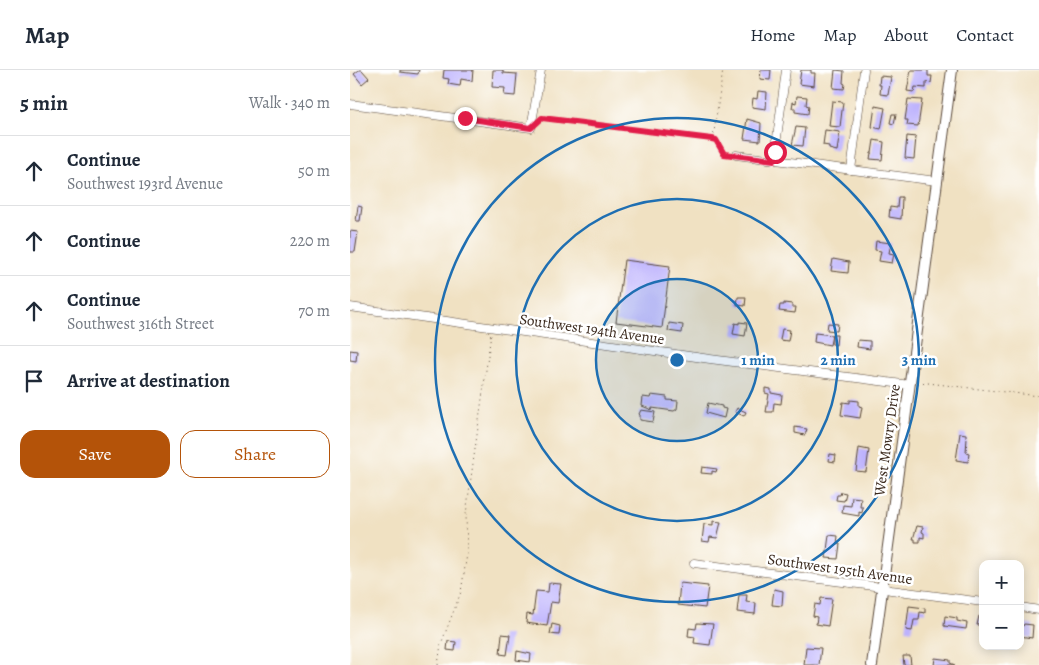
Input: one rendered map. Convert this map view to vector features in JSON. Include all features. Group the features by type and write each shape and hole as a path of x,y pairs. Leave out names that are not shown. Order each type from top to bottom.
{"street":[{"path":"350,104 531,128 541,70"},
{"path":"774,160 786,70"},
{"path":"851,170 864,70"},
{"name":"West Mowry Drive","path":"872,665 952,70"},
{"path":"736,155 937,180"},
{"name":"Southwest 194th Avenue","path":"350,307 710,359 910,385"},
{"name":"Southwest 195th Avenue","path":"694,563 979,601"},
{"path":"1024,608 1039,610"}],"path":[{"path":"712,139 723,70"},
{"path":"531,128 542,118 712,139 716,140 724,154 736,155"},
{"path":"438,665 441,644 461,592 466,563 466,514 492,328"},
{"path":"910,385 928,383 1039,396"}],"building":[{"path":"362,70 369,78 362,84 354,74"},
{"path":"400,70 419,70 418,74 400,72"},
{"path":"444,70 473,70 472,81 461,79 460,86 448,84 449,79 443,78"},
{"path":"493,70 503,70 503,73 517,74 515,96 504,95 505,88 492,87"},
{"path":"761,70 771,70 770,80 760,79"},
{"path":"801,70 811,70 811,73 815,73 814,86 799,84"},
{"path":"835,70 844,71 844,89 833,88"},
{"path":"911,70 928,70 928,76 932,76 931,83 926,82 926,88 915,87 914,92 907,91"},
{"path":"880,76 891,77 888,95 880,94"},
{"path":"758,91 767,92 766,109 752,107 753,98 757,99"},
{"path":"797,96 807,97 808,114 795,112 795,108 792,108 793,102 796,103"},
{"path":"908,99 922,100 918,126 907,125 908,120 905,120"},
{"path":"832,101 843,102 840,127 829,126"},
{"path":"875,106 885,108 881,129 872,127"},
{"path":"892,114 896,114 894,124 890,123"},
{"path":"747,119 761,123 760,141 744,139"},
{"path":"796,127 805,128 803,146 792,145"},
{"path":"825,130 840,132 837,151 823,145"},
{"path":"907,136 916,137 914,159 905,158"},
{"path":"874,140 884,142 882,160 870,159"},
{"path":"898,197 902,197 901,219 889,217 890,207 897,208"},
{"path":"358,206 362,207 360,221 356,221"},
{"path":"350,231 358,232 355,252 350,252"},
{"path":"876,241 891,243 889,253 894,254 892,263 879,261 881,251 875,250"},
{"path":"833,259 849,262 848,273 831,271"},
{"path":"624,260 670,266 662,328 616,322"},
{"path":"738,297 746,297 745,306 737,305"},
{"path":"784,303 792,304 792,307 796,307 795,313 779,311 780,305 784,305"},
{"path":"739,322 747,323 745,336 733,334 735,323 739,324"},
{"path":"669,323 683,325 682,333 668,331"},
{"path":"828,323 838,324 837,331 827,330"},
{"path":"782,329 790,330 788,341 780,340"},
{"path":"815,333 832,335 830,345 814,342"},
{"path":"832,335 837,335 836,345 832,344"},
{"path":"858,340 870,341 870,349 857,347"},
{"path":"350,350 357,351 356,361 350,360"},
{"path":"765,388 771,389 771,393 782,395 781,404 774,403 773,412 766,412 769,394 765,393"},
{"path":"651,395 667,397 667,400 678,401 677,409 674,411 652,408 652,410 642,406 643,397 650,398"},
{"path":"850,400 859,401 859,406 862,407 860,418 841,415 843,402 850,403"},
{"path":"708,403 722,406 722,408 726,409 724,418 706,413"},
{"path":"737,408 746,412 744,416 735,412"},
{"path":"641,410 655,412 653,422 640,420 639,414"},
{"path":"795,427 807,429 805,435 795,433"},
{"path":"960,433 966,434 966,452 969,453 968,462 956,460"},
{"path":"859,448 869,450 866,472 856,471"},
{"path":"830,454 836,455 835,462 829,461"},
{"path":"702,467 717,469 716,472 712,471 712,474 701,473"},
{"path":"841,492 846,493 844,501 836,500 837,495 840,495"},
{"path":"852,497 861,498 860,507 863,507 862,513 859,512 859,516 842,513 843,505 851,506"},
{"path":"713,521 721,522 717,538 710,537 709,542 702,541 704,524 713,525"},
{"path":"917,526 923,527 924,538 920,537 920,542 915,542 915,539 913,539"},
{"path":"829,535 838,536 837,544 840,544 838,559 826,558"},
{"path":"549,583 561,584 558,603 551,602 547,626 526,623 527,614 533,615 536,591 548,592"},
{"path":"680,583 708,586 705,608 678,605"},
{"path":"774,589 783,591 782,606 772,605"},
{"path":"739,595 747,595 746,602 756,603 755,614 737,612"},
{"path":"821,598 832,599 828,626 816,624 817,617 813,616 815,604 820,605"},
{"path":"909,606 925,608 925,613 920,612 919,620 914,620 912,631 906,630"},
{"path":"945,616 957,618 957,621 967,623 966,629 944,626"},
{"path":"697,623 713,624 710,645 694,643 695,637 688,636 689,628 696,629"},
{"path":"552,624 560,626 559,635 550,634"},
{"path":"1024,624 1033,625 1032,638 1024,637"},
{"path":"502,634 510,635 507,655 500,654"},
{"path":"448,641 456,642 455,651 447,650"},
{"path":"806,647 821,648 819,665 804,665"},
{"path":"517,651 531,654 530,662 516,660"},
{"path":"903,656 910,656 911,665 904,665"},
{"path":"935,658 950,660 950,663 955,665 934,665"}],"route":[{"path":"465,118 531,128 542,118 712,139 716,140 724,154 774,160 775,152"}]}
